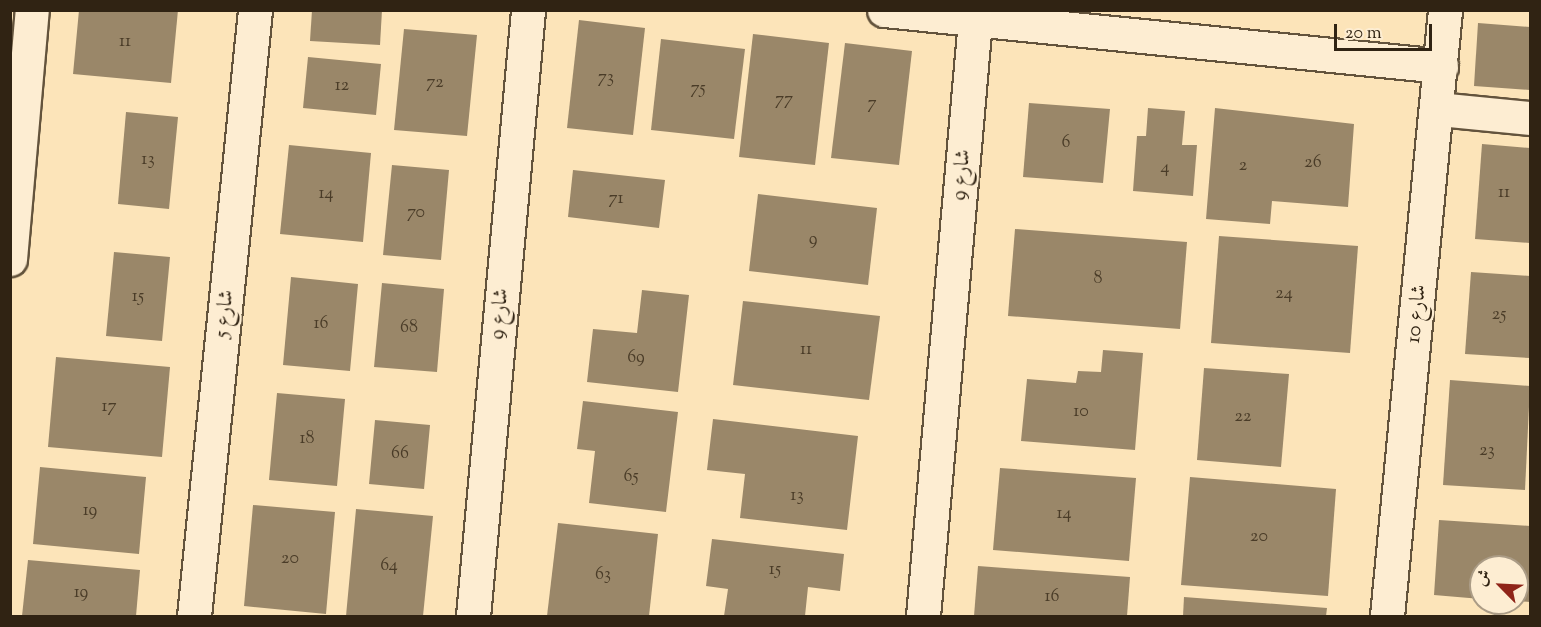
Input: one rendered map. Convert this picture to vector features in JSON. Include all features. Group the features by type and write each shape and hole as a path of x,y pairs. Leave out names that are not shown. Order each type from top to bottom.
{"street":[{"path":"10,259 32,10"},
{"name":"شارع 5","path":"194,616 255,10"},
{"name":"شارع 9","path":"473,616 528,10"},
{"path":"884,10 1441,66"},
{"name":"شارع 10","path":"1387,616 1438,109 1445,10"},
{"name":"شارع 9","path":"923,616 975,20"},
{"path":"1438,109 1530,118"}],"building":[{"path":"79,10 178,10 171,83 73,74"},
{"path":"312,10 382,10 380,45 310,41"},
{"path":"579,20 645,28 633,135 567,128"},
{"path":"1478,23 1530,27 1530,90 1474,86"},
{"path":"404,29 477,35 467,136 394,130"},
{"path":"753,34 829,43 815,165 739,157"},
{"path":"661,39 745,49 734,139 651,130"},
{"path":"845,43 912,51 899,165 831,158"},
{"path":"308,57 381,64 376,115 303,108"},
{"path":"1029,103 1110,109 1103,183 1023,177"},
{"path":"1148,108 1185,111 1182,145 1197,145 1193,196 1133,191 1137,136 1146,136"},
{"path":"1215,108 1354,124 1348,207 1272,201 1270,224 1206,219"},
{"path":"126,112 178,117 169,209 118,204"},
{"path":"1482,144 1530,148 1530,243 1475,239"},
{"path":"289,145 371,153 363,242 280,234"},
{"path":"392,165 449,170 441,260 383,255"},
{"path":"573,170 665,180 659,228 568,217"},
{"path":"758,194 877,208 868,285 749,271"},
{"path":"1015,229 1187,242 1180,329 1008,316"},
{"path":"1219,236 1358,246 1350,353 1211,343"},
{"path":"114,252 170,257 162,341 106,336"},
{"path":"1471,272 1530,276 1530,358 1465,354"},
{"path":"291,277 358,284 350,371 283,365"},
{"path":"382,283 444,289 437,372 374,367"},
{"path":"642,290 689,295 678,392 587,382 593,329 637,333"},
{"path":"743,301 880,316 869,400 733,385"},
{"path":"1103,350 1143,353 1135,450 1021,441 1027,379 1076,383 1078,371 1101,372"},
{"path":"56,357 170,367 162,457 48,447"},
{"path":"1204,368 1289,374 1281,467 1197,460"},
{"path":"1450,380 1530,386 1525,490 1443,485"},
{"path":"277,393 345,399 337,486 269,480"},
{"path":"583,401 678,412 666,512 589,503 595,451 577,449"},
{"path":"713,419 858,436 847,530 740,518 745,474 707,470"},
{"path":"375,420 430,425 424,489 369,484"},
{"path":"40,467 146,477 139,554 33,544"},
{"path":"1000,468 1136,478 1129,561 993,550"},
{"path":"1190,477 1336,489 1328,596 1181,585"},
{"path":"253,505 335,512 326,614 244,606"},
{"path":"356,509 433,516 423,616 346,616"},
{"path":"1439,520 1530,526 1530,602 1529,555 1469,555 1469,598 1434,595"},
{"path":"558,523 658,534 649,616 547,616"},
{"path":"712,539 844,554 840,591 808,587 805,616 724,616 728,589 706,586"},
{"path":"28,560 140,570 136,616 22,616"},
{"path":"978,566 1130,577 1127,616 974,616"},
{"path":"1184,597 1327,608 1326,616 1183,616"}]}
